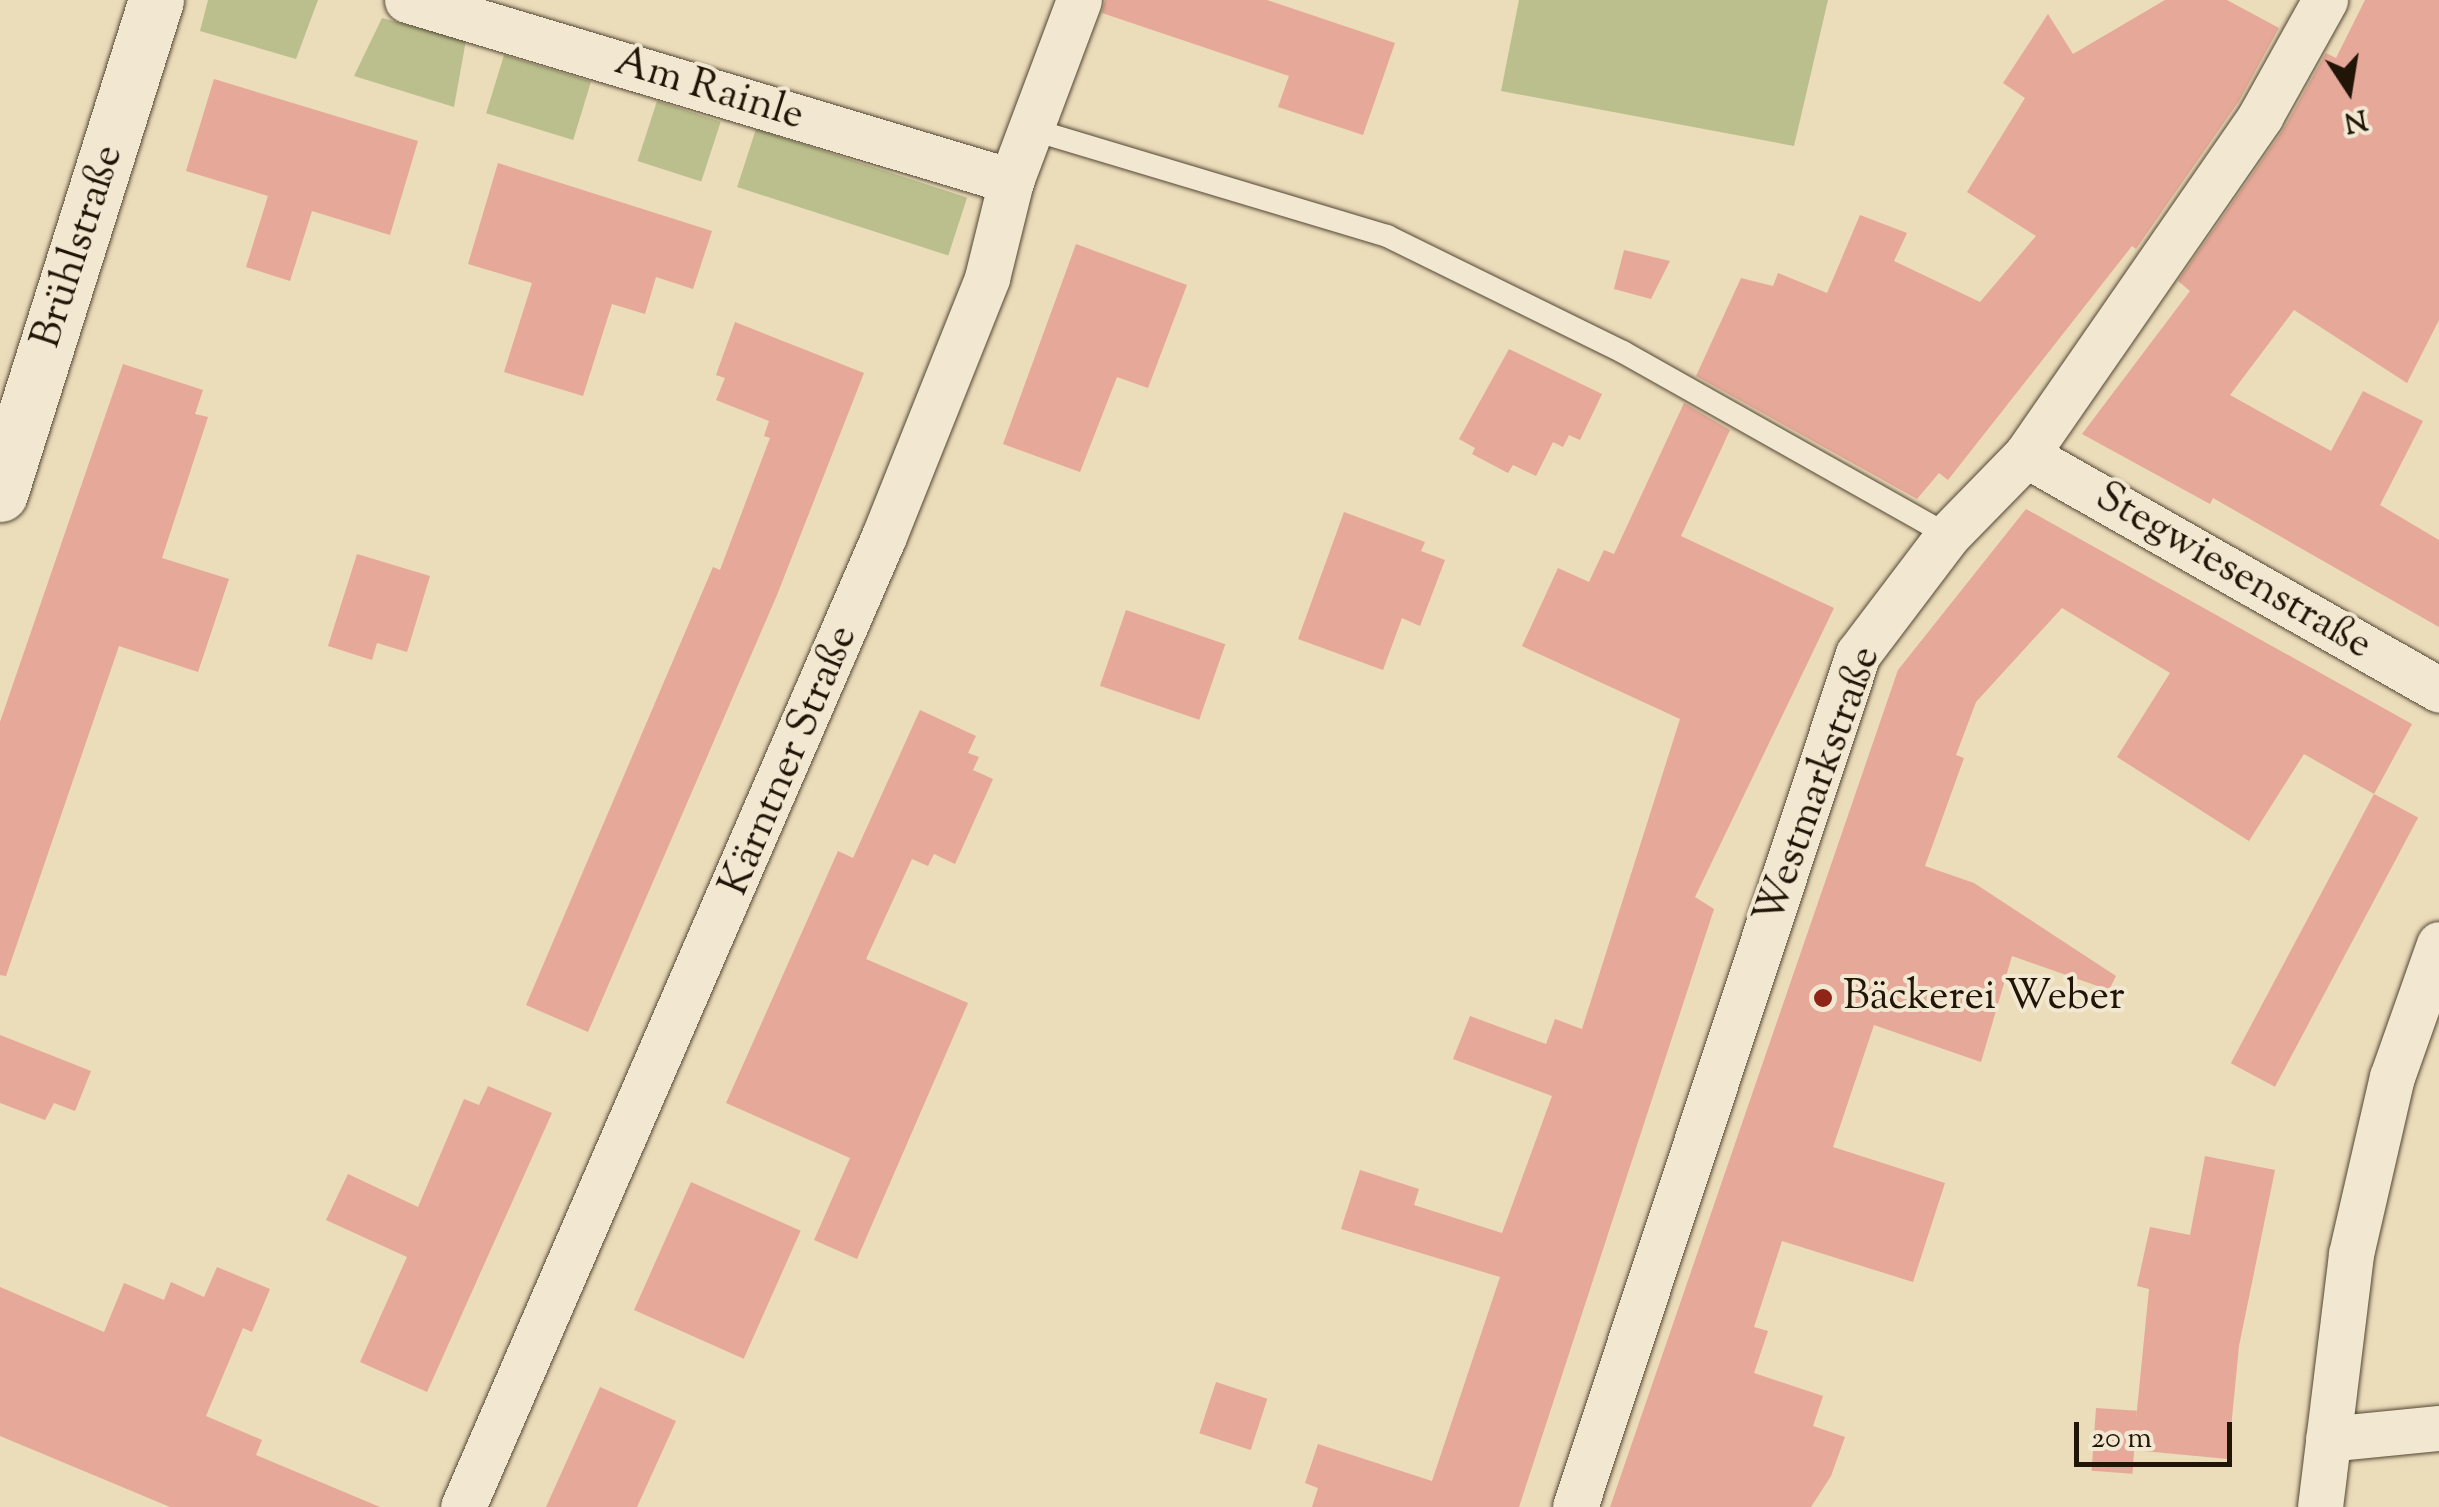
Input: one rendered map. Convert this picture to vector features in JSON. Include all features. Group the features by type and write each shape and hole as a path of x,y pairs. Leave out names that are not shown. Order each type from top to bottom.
{"street":[{"name":"Brühlstraße","path":"0,494 156,0"},
{"name":"Am Rainle","path":"407,0 1011,181"},
{"name":"Kärntner Straße","path":"463,1507 877,554 988,278 1011,181 1034,130 1079,0"},
{"name":"Westmarkstraße","path":"1575,1507 1858,654 1948,535 2026,454 2260,115 2325,0"},
{"name":"Stegwiesenstraße","path":"2026,454 2439,690"},
{"path":"2320,1507 2350,1254 2392,1076 2439,944"},
{"path":"2328,1439 2439,1428"}],"lane":[{"path":"1034,130 1387,236 1622,352 1948,535"}],"green space":[{"path":"208,0 318,0 296,59 200,31"},
{"path":"1519,0 1828,0 1794,146 1501,91"},
{"path":"382,18 466,40 454,107 354,76"},
{"path":"504,55 591,82 573,140 486,113"},
{"path":"657,101 721,122 701,182 638,161"},
{"path":"756,129 967,198 948,256 737,187"}],"building":[{"path":"1105,0 1267,0 1395,43 1363,135 1278,107 1289,76 1102,13"},
{"path":"2165,0 2227,0 2279,28 2239,101 2136,249 2132,246 1948,480 1939,473 1917,499 1696,376 1741,278 1773,286 1778,273 1827,293 1860,215 1907,233 1894,261 1980,302 2036,236 1967,192 2025,98 2003,83 2048,14 2073,54"},
{"path":"2365,0 2439,0 2439,320 2407,383 2294,310 2230,395 2331,451 2363,391 2423,421 2380,505 2439,540 2439,627 2213,498 2210,504 2082,434 2190,291 2178,281 2283,130 2326,53 2336,58"},
{"path":"214,79 418,141 390,235 312,211 290,281 246,267 268,196 186,171"},
{"path":"498,163 712,231 693,289 656,277 645,314 612,304 583,396 504,372 532,283 468,264"},
{"path":"1076,244 1187,285 1148,388 1117,377 1080,472 1003,444"},
{"path":"1624,250 1670,261 1651,299 1614,289"},
{"path":"735,322 864,373 777,595 588,1032 526,1005 713,567 720,570 770,438 764,436 769,421 716,400 725,378 716,375"},
{"path":"1509,349 1602,394 1580,440 1569,435 1563,447 1553,442 1536,476 1513,465 1508,473 1472,454 1475,448 1459,439"},
{"path":"123,364 203,390 195,414 208,417 162,558 229,579 198,672 119,646 6,976 0,975 0,722"},
{"path":"1684,403 1730,430 1681,536 1834,608 1695,897 1714,909 1519,1507 1312,1507 1318,1488 1305,1483 1318,1444 1432,1481 1500,1277 1341,1229 1360,1170 1419,1189 1414,1205 1502,1233 1552,1096 1453,1059 1470,1016 1546,1044 1555,1019 1582,1029 1680,719 1522,646 1558,568 1589,582 1604,550 1614,554"},
{"path":"2026,509 2412,724 2374,794 2304,754 2249,841 2117,757 2170,673 2062,608 1976,702 1956,755 1964,758 1925,866 1974,883 2116,976 2109,990 2012,956 1981,1062 1874,1025 1833,1147 1945,1183 1913,1282 1782,1241 1754,1327 1768,1331 1754,1373 1823,1396 1813,1426 1845,1437 1831,1476 1811,1507 1610,1507 1898,670"},
{"path":"1344,512 1425,542 1421,551 1445,560 1420,626 1402,618 1383,670 1298,639"},
{"path":"357,554 430,576 407,652 377,643 372,660 328,646"},
{"path":"1126,610 1225,644 1199,720 1100,686"},
{"path":"920,710 976,736 968,753 979,757 973,770 993,779 955,864 934,854 928,866 912,859 866,959 968,1003 857,1259 814,1240 850,1158 726,1103 838,851 853,858"},
{"path":"2374,794 2418,817 2275,1087 2231,1063"},
{"path":"0,1035 91,1071 75,1111 54,1103 45,1120 0,1103"},
{"path":"488,1086 552,1113 427,1392 360,1362 407,1257 326,1220 348,1174 418,1207 464,1099 479,1105"},
{"path":"2205,1156 2275,1170 2239,1346 2228,1459 2133,1450 2149,1289 2137,1286 2150,1227 2190,1235"},
{"path":"691,1182 801,1231 744,1359 634,1310"},
{"path":"217,1267 270,1289 252,1332 243,1328 206,1416 262,1440 256,1455 380,1507 170,1507 0,1436 0,1287 104,1332 124,1283 164,1300 171,1282 204,1297"},
{"path":"1216,1382 1267,1399 1251,1450 1199,1433"},
{"path":"600,1387 676,1421 637,1507 546,1507"},
{"path":"2096,1408 2137,1411 2133,1474 2092,1471"}],"place":[{"name":"Bäckerei Weber","path":"1823,998"}]}
